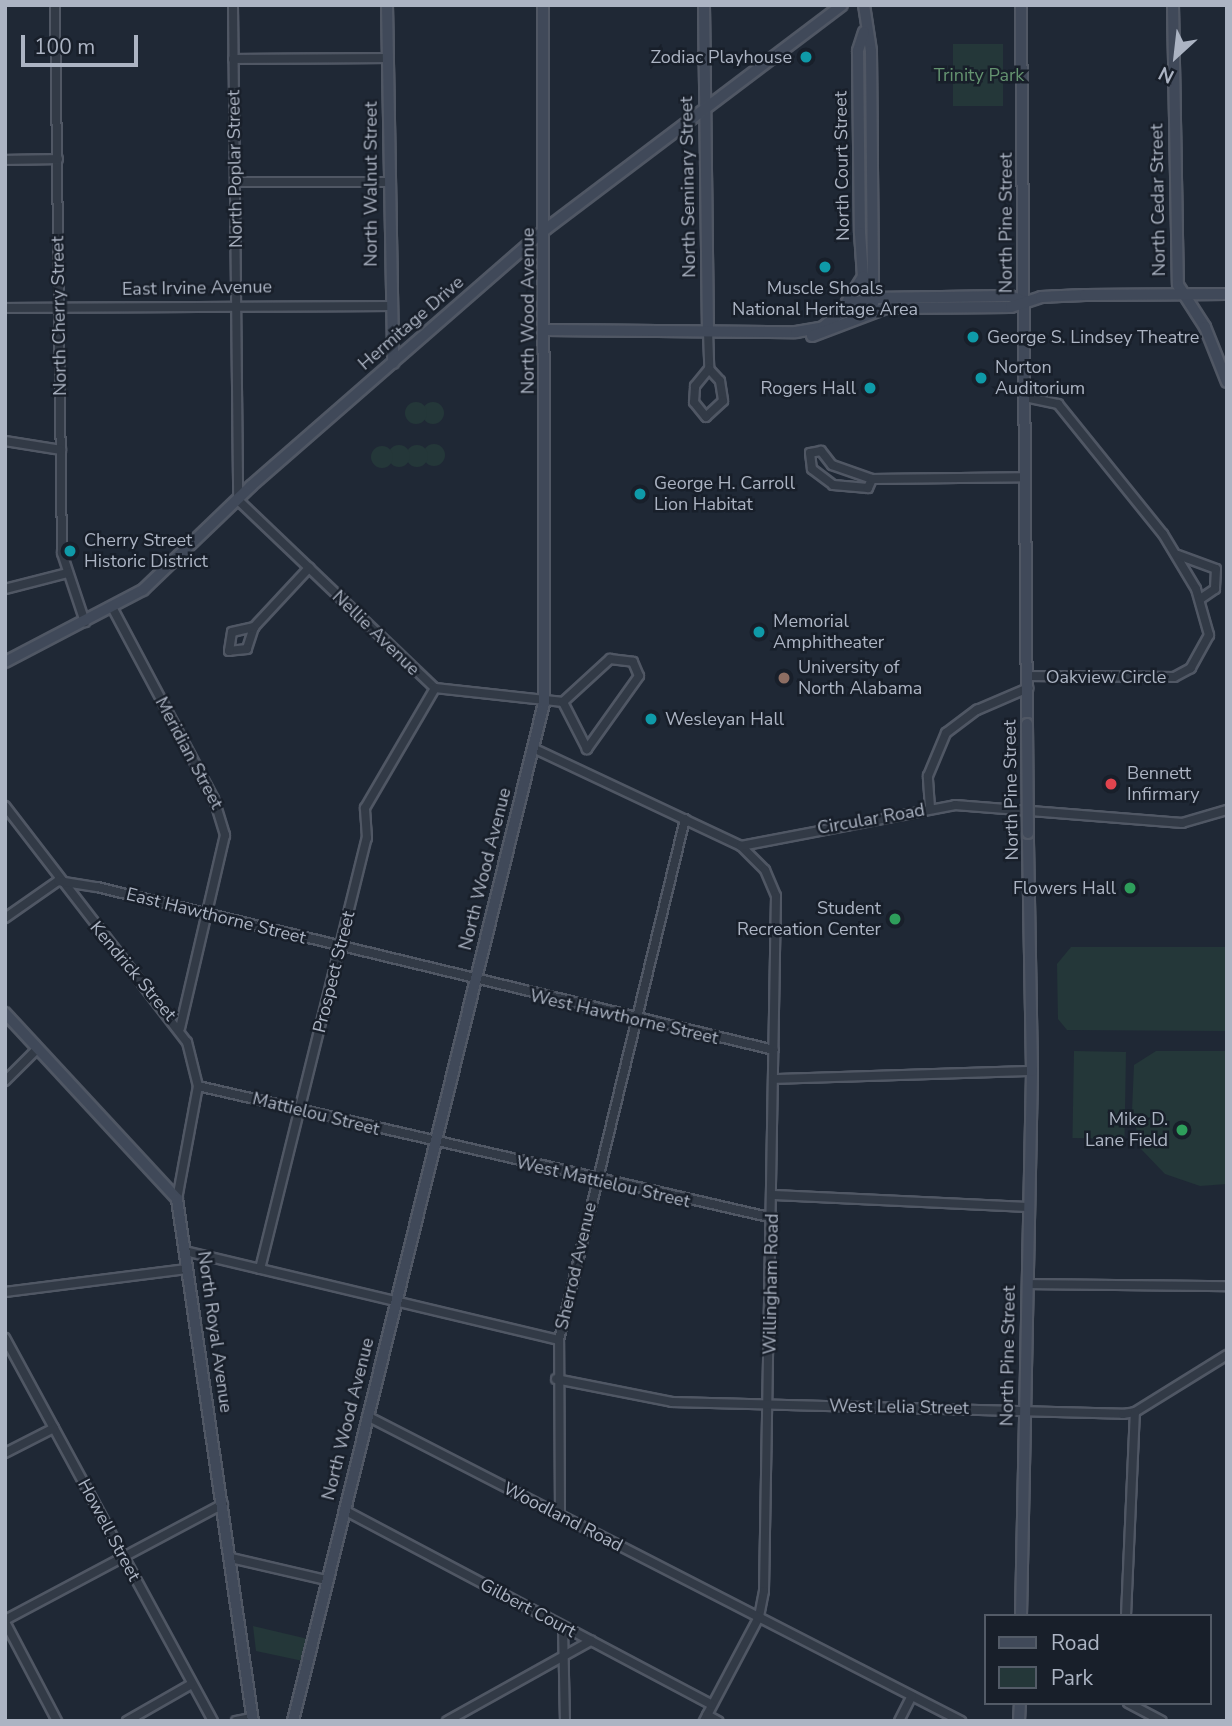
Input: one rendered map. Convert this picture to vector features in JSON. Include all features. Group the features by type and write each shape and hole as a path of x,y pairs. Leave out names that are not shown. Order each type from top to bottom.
{"street":[{"name":"North Cherry Street","path":"55,5 61,450 68,573 85,622"},
{"name":"North Poplar Street","path":"233,5 238,500"},
{"name":"North Walnut Street","path":"387,5 393,363"},
{"name":"North Wood Avenue","path":"293,1721 395,1298 535,749 544,703 546,330 543,5"},
{"name":"North Seminary Street","path":"704,5 709,369"},
{"name":"Hermitage Drive","path":"5,662 113,609 164,572 238,500 545,229 842,5"},
{"name":"North Court Street","path":"864,5 864,32 858,51 860,233 863,276 873,304"},
{"name":"North Pine Street","path":"1021,5 1032,1071 1021,1614"},
{"name":"North Cedar Street","path":"1174,5 1182,294 1205,327 1227,382"},
{"name":"North Court Street","path":"864,32 871,51 873,304"},
{"path":"233,59 388,58"},
{"path":"5,160 58,159"},
{"path":"234,182 389,182"},
{"path":"860,233 874,233"},
{"path":"796,332 823,327 842,310 863,276"},
{"path":"842,310 873,304 1011,307 1024,301 1182,294 1227,295"},
{"name":"East Irvine Avenue","path":"5,308 238,304 390,306"},
{"path":"546,330 796,332 826,335 873,304"},
{"path":"709,369 720,381 723,401 715,416 706,417 694,402 695,386 709,369"},
{"name":"Oakview Circle","path":"1025,397 1058,404 1077,423 1178,555 1200,600 1209,635 1203,653 1174,677 1027,682"},
{"path":"5,441 61,450"},
{"path":"872,479 868,488 821,479 810,453 821,451 850,473 872,479 1025,477"},
{"name":"Nellie Avenue","path":"238,500 435,688 544,703 564,702"},
{"path":"1178,555 1216,569 1216,589 1200,600"},
{"path":"254,627 309,568"},
{"path":"5,589 68,573"},
{"name":"Meridian Street","path":"113,609 222,816 224,854 180,1028"},
{"path":"626,659 639,671 587,749 564,702 601,662 626,659"},
{"path":"930,808 928,776 946,733 977,710 1027,682"},
{"name":"Prospect Street","path":"260,1269 367,838 365,808 435,688"},
{"path":"535,749 741,846"},
{"name":"Circular Road","path":"741,846 930,808 993,803 1182,823 1227,810"},
{"name":"Kendrick Street","path":"5,806 58,881 180,1028 198,1086 177,1199"},
{"name":"Sherrod Avenue","path":"560,1516 556,1379 559,1340 685,819"},
{"name":"Willingham Road","path":"706,1718 759,1617 769,1405 776,896 765,870 741,846"},
{"path":"5,918 58,881"},
{"name":"East Hawthorne Street","path":"58,881 209,914 475,981"},
{"name":"West Hawthorne Street","path":"475,981 774,1050"},
{"path":"5,1013 35,1051 177,1199"},
{"path":"5,1081 35,1051"},
{"path":"774,1079 1032,1071"},
{"name":"Mattielou Street","path":"198,1086 434,1143"},
{"name":"West Mattielou Street","path":"434,1143 773,1218"},
{"path":"773,1195 1029,1207"},
{"name":"North Royal Avenue","path":"177,1199 253,1719"},
{"path":"185,1251 395,1298 559,1340"},
{"path":"5,1292 187,1269"},
{"path":"1027,1284 1227,1286"},
{"name":"Howell Street","path":"5,1338 190,1685 213,1721"},
{"path":"1126,1614 1135,1412 1227,1355"},
{"name":"West Lelia Street","path":"556,1379 672,1402 1135,1412"},
{"name":"Woodland Road","path":"367,1416 961,1721"},
{"path":"5,1453 54,1428"},
{"path":"57,1721 5,1621 223,1504"},
{"name":"Gilbert Court","path":"344,1510 712,1705"},
{"path":"231,1558 326,1580"},
{"path":"563,1627 565,1721"},
{"path":"447,1721 563,1659 590,1641"},
{"path":"127,1721 190,1685"},
{"path":"899,1721 912,1696"},
{"path":"1132,1705 1161,1721"},
{"path":"706,1718 718,1721"},
{"path":"236,1721 253,1719"}],"green space":[{"name":"Trinity Park","path":"953,44 1003,44 1003,106 953,106"},
{"path":"416,402 424,405 427,413 424,421 416,424 408,421 405,413 408,405"},
{"path":"433,402 441,405 444,413 441,421 433,424 425,421 422,413 425,405"},
{"path":"434,444 442,447 445,455 442,463 434,466 426,463 423,455 426,447"},
{"path":"399,445 407,448 410,456 407,464 399,467 391,464 388,456 391,448"},
{"path":"417,445 425,448 428,456 425,464 417,467 409,464 406,456 409,448"},
{"path":"382,446 390,449 393,457 390,465 382,468 374,465 371,457 374,449"},
{"path":"1071,947 1226,947 1227,1031 1067,1030 1058,1019 1057,964"},
{"path":"1074,1051 1126,1052 1124,1139 1072,1138"},
{"name":"Mike D. Lane Field","path":"1156,1051 1227,1051 1227,1184 1200,1186 1165,1174 1141,1149 1132,1111 1134,1065"},
{"path":"253,1626 308,1639 303,1661 256,1651"}],"place":[{"name":"Zodiac Playhouse","path":"806,57"},
{"name":"Muscle Shoals National Heritage Area","path":"825,267"},
{"name":"George S. Lindsey Theatre","path":"973,337"},
{"name":"Norton Auditorium","path":"981,378"},
{"name":"Rogers Hall","path":"870,388"},
{"name":"George H. Carroll Lion Habitat","path":"640,494"},
{"name":"Cherry Street Historic District","path":"70,551"},
{"name":"Memorial Amphitheater","path":"759,632"},
{"name":"University of North Alabama","path":"784,678"},
{"name":"Wesleyan Hall","path":"651,719"},
{"name":"Bennett Infirmary","path":"1111,784"},
{"name":"Flowers Hall","path":"1130,888"},
{"name":"Student Recreation Center","path":"895,919"},
{"name":"Mike D. Lane Field","path":"1182,1130"}]}
